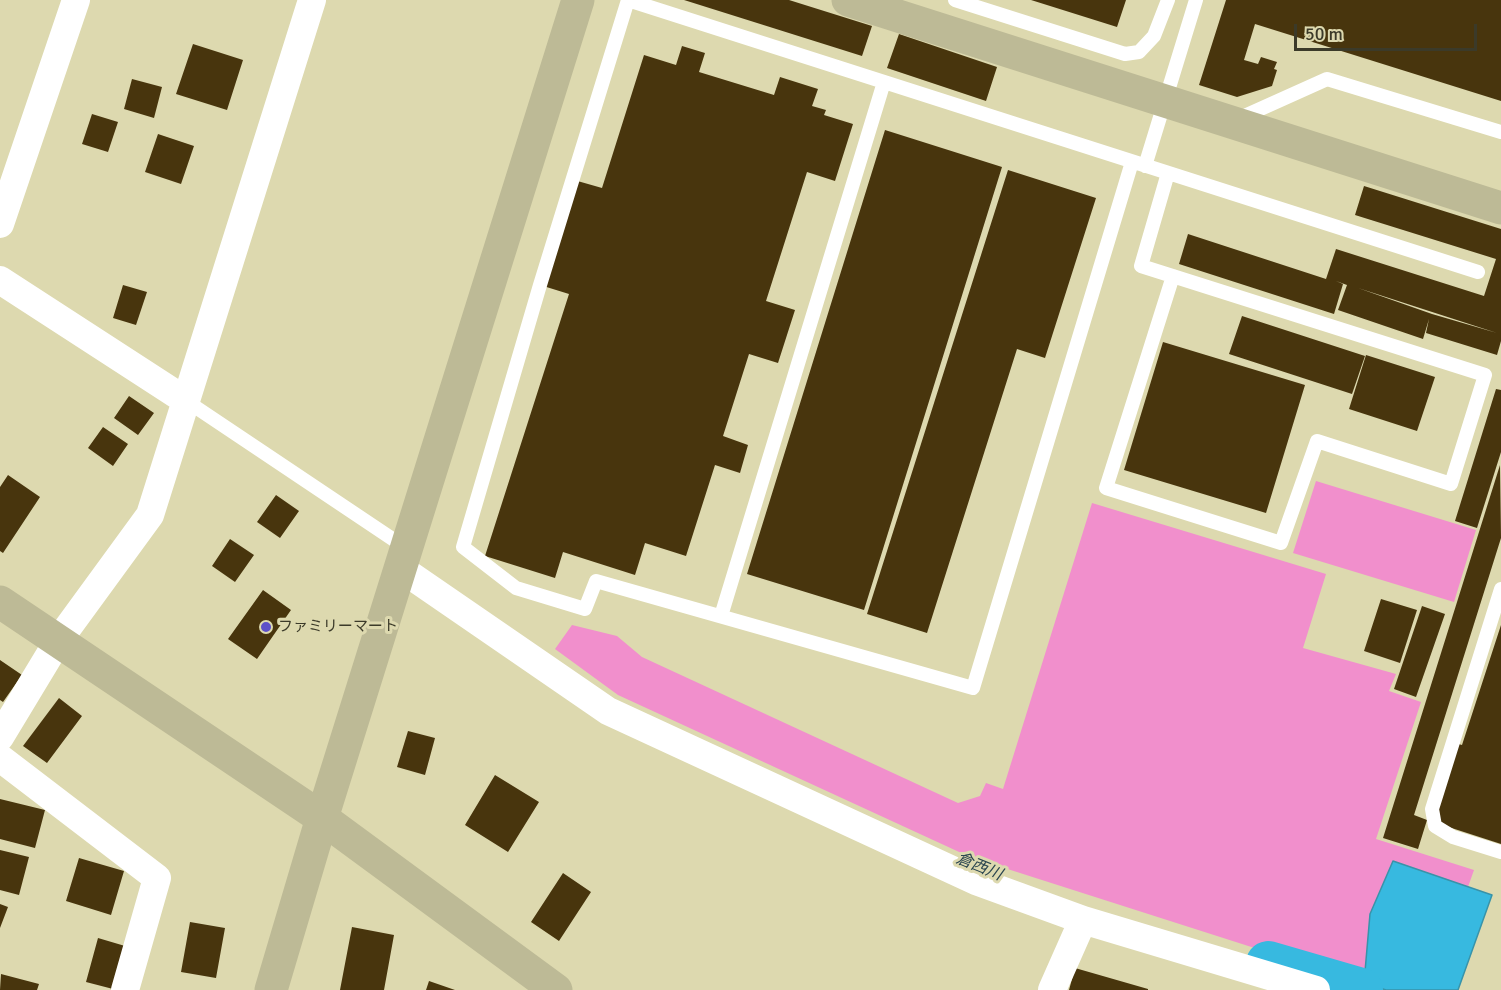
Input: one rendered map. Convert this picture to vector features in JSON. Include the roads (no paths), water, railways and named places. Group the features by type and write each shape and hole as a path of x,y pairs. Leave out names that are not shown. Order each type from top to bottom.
{"street":[{"path":"0,224 76,0"},
{"path":"0,738 58,640 150,515 312,0"},
{"path":"271,990 322,818 578,0"},
{"path":"848,0 1501,208"},
{"path":"0,280 185,400"},
{"path":"403,558 608,711 976,881 1083,920 1316,990"},
{"path":"0,602 322,818 556,990"},
{"path":"0,758 157,878 125,990"},
{"path":"1052,990 1083,920"}],"lane":[{"path":"1196,0 1164,101 1139,164 973,688 596,581 585,609 516,588 462,547 628,0 1139,164 1478,272"},
{"path":"955,0 1125,54 1139,52 1154,36 1168,0"},
{"path":"1231,122 1327,79 1501,132"},
{"path":"721,616 884,82"},
{"path":"1168,173 1141,266 1173,276 1485,375 1451,484 1317,441 1281,543 1106,488 1173,276"},
{"path":"185,400 403,558"},
{"path":"1501,589 1432,809 1435,825 1453,837 1501,852"}],"water":[{"path":"1393,861 1492,895 1458,990 1386,990 1364,983 1370,914"}],"waterway":[{"name":"倉西川","path":"1268,963 1361,990"}],"place":[{"name":"ファミリーマート","path":"266,627"}]}
